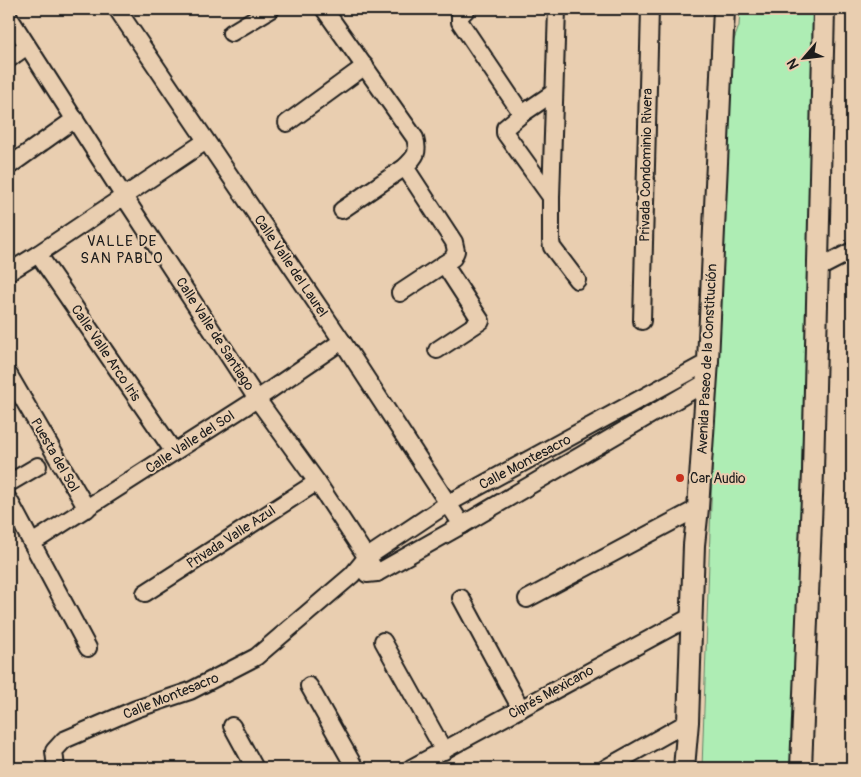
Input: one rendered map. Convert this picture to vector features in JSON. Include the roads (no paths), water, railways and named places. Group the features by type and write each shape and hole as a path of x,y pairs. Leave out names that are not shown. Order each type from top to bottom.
{"street":[{"name":"Calle Valle del Laurel","path":"117,9 342,341 462,525"},
{"path":"232,33 271,9"},
{"path":"324,9 415,138 417,152 405,167 342,210"},
{"path":"467,9 460,16 460,22 522,114"},
{"path":"557,9 553,93 552,247 577,280"},
{"name":"Privada Condominio Rivera","path":"642,321 650,9"},
{"name":"Avenida Paseo de la Constitución","path":"684,768 688,722 694,545 708,362 724,9"},
{"path":"801,768 819,268 824,9"},
{"name":"Calle Valle de Santiago","path":"9,17 26,46 257,399 317,482 377,573"},
{"path":"9,59 26,46"},
{"path":"287,123 365,66"},
{"path":"551,197 505,133 505,128 553,93"},
{"path":"9,166 75,119"},
{"path":"9,272 206,141"},
{"path":"400,293 455,255 456,246 405,167"},
{"path":"819,268 852,251"},
{"name":"Calle Valle Arco Iris","path":"38,254 174,452"},
{"path":"437,350 482,321 444,264"},
{"name":"Calle Valle del Sol","path":"32,543 257,399 342,341"},
{"name":"Calle Montesacro","path":"56,768 54,751 64,740 136,709 190,691 256,657 352,575 366,558 447,504 708,362"},
{"name":"Puesta del Sol","path":"9,375 87,509"},
{"name":"Calle Montesacro","path":"352,575 377,573 706,383"},
{"path":"9,482 38,466"},
{"name":"Privada Valle Azul","path":"145,593 317,482"},
{"path":"9,500 88,648"},
{"path":"527,599 698,508"},
{"path":"461,598 520,709"},
{"name":"Ciprés Mexicano","path":"411,768 437,759 520,709 692,616"},
{"path":"383,641 437,759"},
{"path":"309,686 355,768"},
{"path":"606,768 688,722"},
{"path":"232,726 255,768"}],"place":[{"name":"Car Audio","path":"680,478"}],"district":[{"name":"VALLE DE SAN PABLO","path":"122,250"}]}
